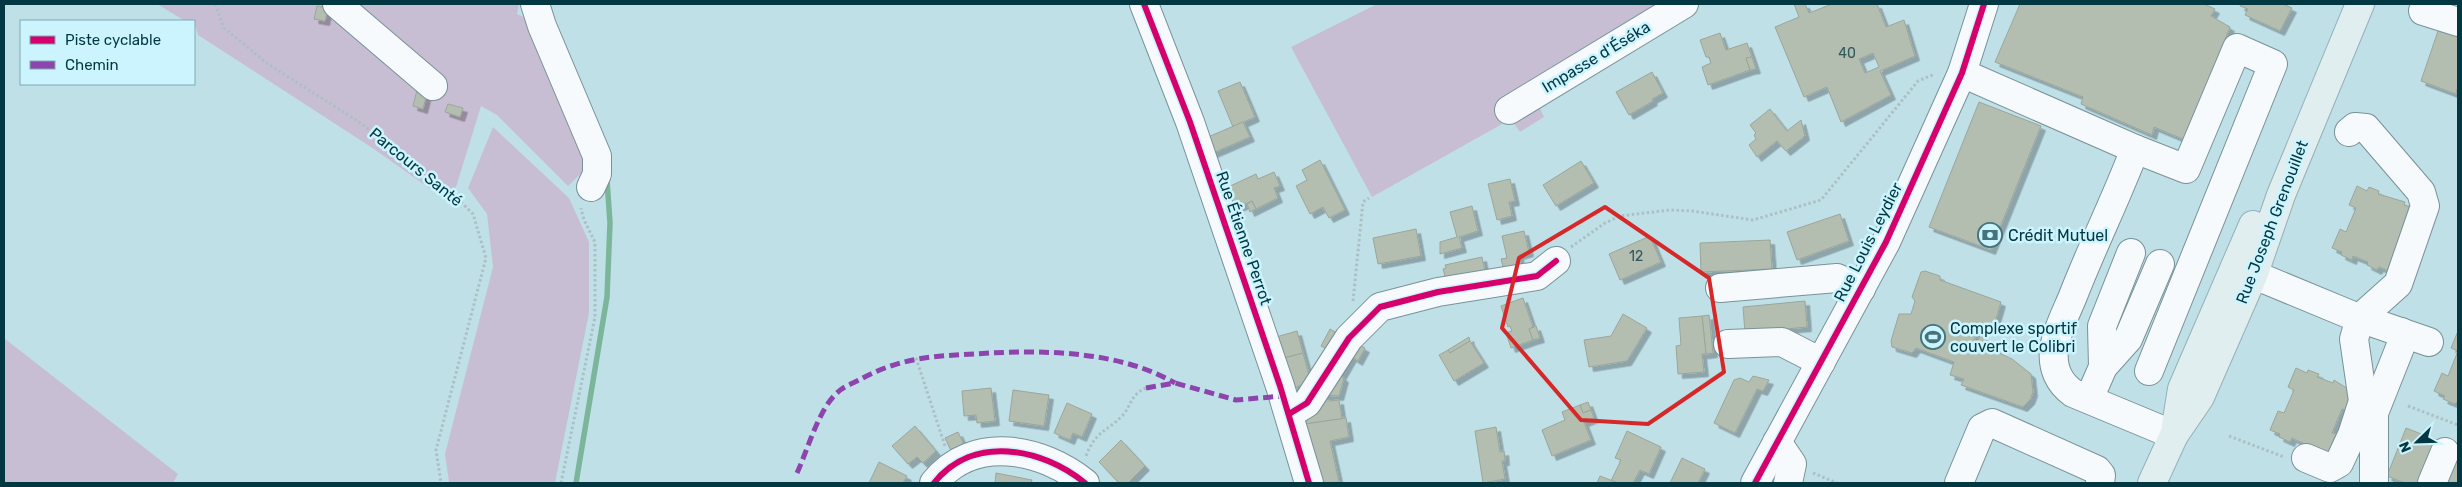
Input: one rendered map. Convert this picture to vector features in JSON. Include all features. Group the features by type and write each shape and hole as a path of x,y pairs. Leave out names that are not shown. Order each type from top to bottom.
{"main road":[{"name":"Rue Joseph Grenouillet","path":"2244,272 2344,4"},
{"name":"Rue Joseph Grenouillet","path":"2152,483 2174,434 2182,389 2244,272 2281,195 2360,4"}],"street":[{"path":"337,4 433,86"},
{"path":"535,4 542,26 598,156 597,174 591,187"},
{"name":"Rue Étienne Perrot","path":"1144,4 1190,122 1289,414 1309,483"},
{"name":"Impasse d'Éséka","path":"1509,110 1684,4"},
{"name":"Rue Louis Leydier","path":"1755,483 1886,242 1950,70 1984,4"},
{"path":"2423,16 2458,22"},
{"path":"1950,70 2186,170 2237,48 2273,64 2149,371"},
{"path":"2306,458 2330,468 2339,463 2352,435 2362,401 2354,339 2360,318 2398,284 2425,206 2421,192 2366,128 2354,127 2349,132"},
{"path":"2135,148 2117,196 2091,248 2054,351 2058,377 2065,388 2174,434"},
{"path":"2091,248 2111,246 2188,273"},
{"path":"2089,399 2103,367 2102,326 2140,257"},
{"path":"1289,414 1307,403 1349,338 1380,307 1438,292 1537,276 1556,260"},
{"path":"2244,272 2360,318 2429,342"},
{"path":"1720,288 1837,278 1861,289"},
{"path":"2374,483 2374,413 2401,344 2401,332"},
{"path":"1728,344 1782,342 1821,362"},
{"path":"1959,483 1982,428 1992,423 2098,470 2101,475 2100,483"},
{"path":"1777,442 1792,464 1788,483"},
{"path":"934,483 957,465 985,452 1001,451 1033,456 1064,468 1081,480"},
{"path":"2432,483 2445,452"}],"path":[{"path":"1556,260 1574,244 1605,223 1620,216 1670,210 1692,211 1753,220 1762,219 1821,200 1918,81 1950,70"},
{"path":"561,483 595,317 595,242 584,220 581,205 591,187"},
{"path":"1360,328 1352,310 1364,202 1369,198"},
{"path":"916,358 937,428 948,454 957,465"},
{"path":"1081,480 1094,438 1122,416 1132,398 1146,388"},
{"path":"2408,406 2458,426"},
{"path":"2229,436 2293,461 2306,458"}],"highlighted area":[{"path":"1605,207 1709,278 1724,372 1648,424 1581,420 1502,328 1519,258"}],"shaded area":[{"path":"157,4 519,4 517,14 537,23 593,162 568,186 497,115 481,106 457,184 449,202 374,149 198,35 195,20 183,20"},
{"path":"1377,4 1700,4 1538,104 1544,117 1520,132 1511,119 1372,197 1291,47"},
{"path":"493,127 569,198 589,242 589,313 555,483 449,482 445,454 493,267 487,214 468,188"},
{"path":"4,338 178,474 173,483 4,483"}],"building":[{"path":"1794,4 1805,4 1809,13 1832,4 1877,4 1886,27 1904,20 1915,56 1880,71 1891,95 1841,122 1827,87 1804,97 1775,27 1799,17","holes":["1873,53 1879,67 1865,73 1859,59"]},
{"path":"2020,4 2204,4 2215,9 2211,16 2230,27 2185,140 2154,127 2152,135 2081,104 2083,97 1995,62"},
{"path":"2241,4 2283,4 2292,8 2280,31 2245,15 2248,9 2240,6"},
{"path":"317,6 328,8 325,21 314,19"},
{"path":"2439,28 2458,34 2458,86 2456,94 2421,81"},
{"path":"1720,33 1726,50 1747,43 1752,57 1746,58 1750,70 1708,85 1702,67 1711,63 1709,57 1706,57 1700,40"},
{"path":"1752,57 1756,69 1750,70 1746,58"},
{"path":"1652,72 1663,93 1629,115 1616,92"},
{"path":"1240,82 1255,117 1233,127 1218,91"},
{"path":"418,86 428,89 423,109 413,106"},
{"path":"1979,102 2041,126 1991,250 1929,227"},
{"path":"448,104 463,108 460,117 445,112"},
{"path":"1770,109 1787,131 1801,120 1805,136 1786,151 1777,141 1757,157 1749,145 1756,139 1754,135 1756,133 1750,125"},
{"path":"1243,122 1250,137 1213,153 1208,137"},
{"path":"1320,160 1345,210 1329,218 1323,207 1310,214 1296,186 1307,180 1302,170"},
{"path":"1581,161 1594,183 1556,206 1543,185"},
{"path":"1274,172 1280,186 1274,188 1278,198 1256,209 1252,201 1236,208 1226,188 1256,174 1258,179"},
{"path":"1510,179 1515,201 1509,202 1512,216 1497,220 1488,184"},
{"path":"2357,186 2367,191 2369,187 2379,191 2378,194 2405,202 2404,205 2415,209 2404,226 2389,271 2379,267 2377,270 2367,265 2368,262 2353,256 2352,260 2341,255 2342,252 2332,248 2340,229 2346,232 2356,208 2349,205"},
{"path":"1252,201 1256,209 1250,212 1247,204"},
{"path":"1472,206 1478,231 1459,237 1462,248 1440,254 1440,242 1457,237 1450,212"},
{"path":"1840,214 1849,241 1797,260 1787,232"},
{"path":"1416,229 1421,256 1378,264 1373,238"},
{"path":"1524,231 1529,252 1519,255 1521,272 1505,274 1501,259 1507,258 1502,236"},
{"path":"1650,236 1661,262 1620,280 1609,254"},
{"path":"1770,240 1772,269 1701,272 1700,243"},
{"path":"1482,257 1486,276 1446,280 1443,269 1446,268 1445,265"},
{"name":"Complexe sportif couvert le Colibri","path":"1925,271 1940,276 1940,280 2001,302 1993,329 1989,330 1979,327 1974,340 1978,341 1980,335 1996,348 1995,351 2012,359 2031,374 2033,392 2030,400 2023,407 1961,385 1964,379 1950,375 1954,362 1916,348 1912,353 1892,347 1891,341 1899,314 1911,314 1915,301 1912,297 1921,272"},
{"path":"1523,298 1533,327 1529,329 1533,340 1511,348 1506,333 1512,331 1510,326 1508,327 1501,306"},
{"path":"1805,301 1807,327 1745,333 1743,307"},
{"path":"1623,314 1647,328 1627,361 1589,367 1584,340 1611,336"},
{"path":"1709,315 1713,353 1706,354 1702,316"},
{"path":"1702,316 1706,354 1702,354 1704,372 1678,374 1676,346 1681,345 1679,318"},
{"path":"1536,326 1540,338 1533,340 1529,329"},
{"path":"1330,329 1342,336 1333,352 1321,346"},
{"path":"1297,331 1303,353 1284,358 1276,337"},
{"path":"2458,331 2458,351 2451,348"},
{"path":"1469,337 1470,341 1450,353 1448,350"},
{"path":"1352,341 1365,348 1358,361 1352,357 1341,376 1344,378 1339,396 1321,395"},
{"path":"1470,341 1484,363 1454,381 1439,355 1448,350 1450,353"},
{"path":"2458,351 2458,401 2455,404 2443,399 2445,396 2434,391 2442,373 2448,376"},
{"path":"1303,353 1311,382 1294,388 1284,358"},
{"path":"2296,368 2307,373 2308,370 2319,374 2317,377 2333,383 2334,380 2353,392 2346,410 2342,409 2332,433 2336,434 2328,453 2305,448 2307,445 2292,438 2290,442 2279,437 2280,434 2270,430 2278,411 2284,413 2294,390 2288,387"},
{"path":"1753,376 1769,380 1763,391 1757,389 1735,433 1714,423 1734,380 1740,378 1749,382"},
{"path":"991,388 995,421 977,423 976,415 964,416 962,391"},
{"path":"1013,390 1049,395 1044,426 1009,421"},
{"path":"1339,400 1342,419 1305,424 1317,402"},
{"path":"1588,402 1591,410 1583,413 1580,405"},
{"path":"1067,403 1092,414 1082,437 1073,433 1070,440 1054,433"},
{"path":"1580,405 1583,413 1591,410 1594,418 1584,422 1591,440 1552,456 1542,430 1565,420 1562,412"},
{"path":"1346,418 1349,437 1330,441 1339,482 1321,483 1305,424"},
{"path":"915,426 936,451 923,463 917,457 908,464 892,446"},
{"path":"1496,427 1500,452 1504,451 1505,461 1502,461 1505,479 1483,483 1475,431"},
{"path":"2406,428 2437,440 2419,483 2405,483 2387,476"},
{"path":"1627,431 1661,447 1649,474 1640,470 1633,483 1610,483 1621,460 1615,458"},
{"path":"958,432 967,451 954,457 945,438"},
{"path":"1121,440 1145,466 1128,483 1119,483 1099,462"},
{"path":"2458,453 2458,483 2446,483"},
{"path":"1682,458 1705,469 1698,483 1670,483"},
{"path":"879,462 907,476 903,483 869,483"},
{"path":"996,473 1032,480 1031,483 995,483"},
{"path":"1600,476 1618,483 1597,483"}],"waterway":[{"path":"576,483 607,297 610,223 607,180"}],"marked path":[{"path":"797,473 814,429 831,399 846,386 877,371 908,361 939,356 990,353 1061,353 1109,359 1132,365 1175,383"},
{"path":"1146,388 1175,383 1236,400 1283,396"}],"cycle path":[{"path":"1144,4 1190,122 1280,386 1309,483"},
{"path":"1755,483 1886,242 1962,73 1984,4"},
{"path":"1289,414 1307,403 1349,338 1380,307 1438,292 1537,276 1556,261"},
{"path":"934,483 950,467 968,457 988,452 1029,455 1049,461 1085,483"}],"place":[{"name":"Crédit Mutuel","path":"1990,235"},
{"name":"Complexe sportif couvert le Colibri","path":"1933,337"}]}
